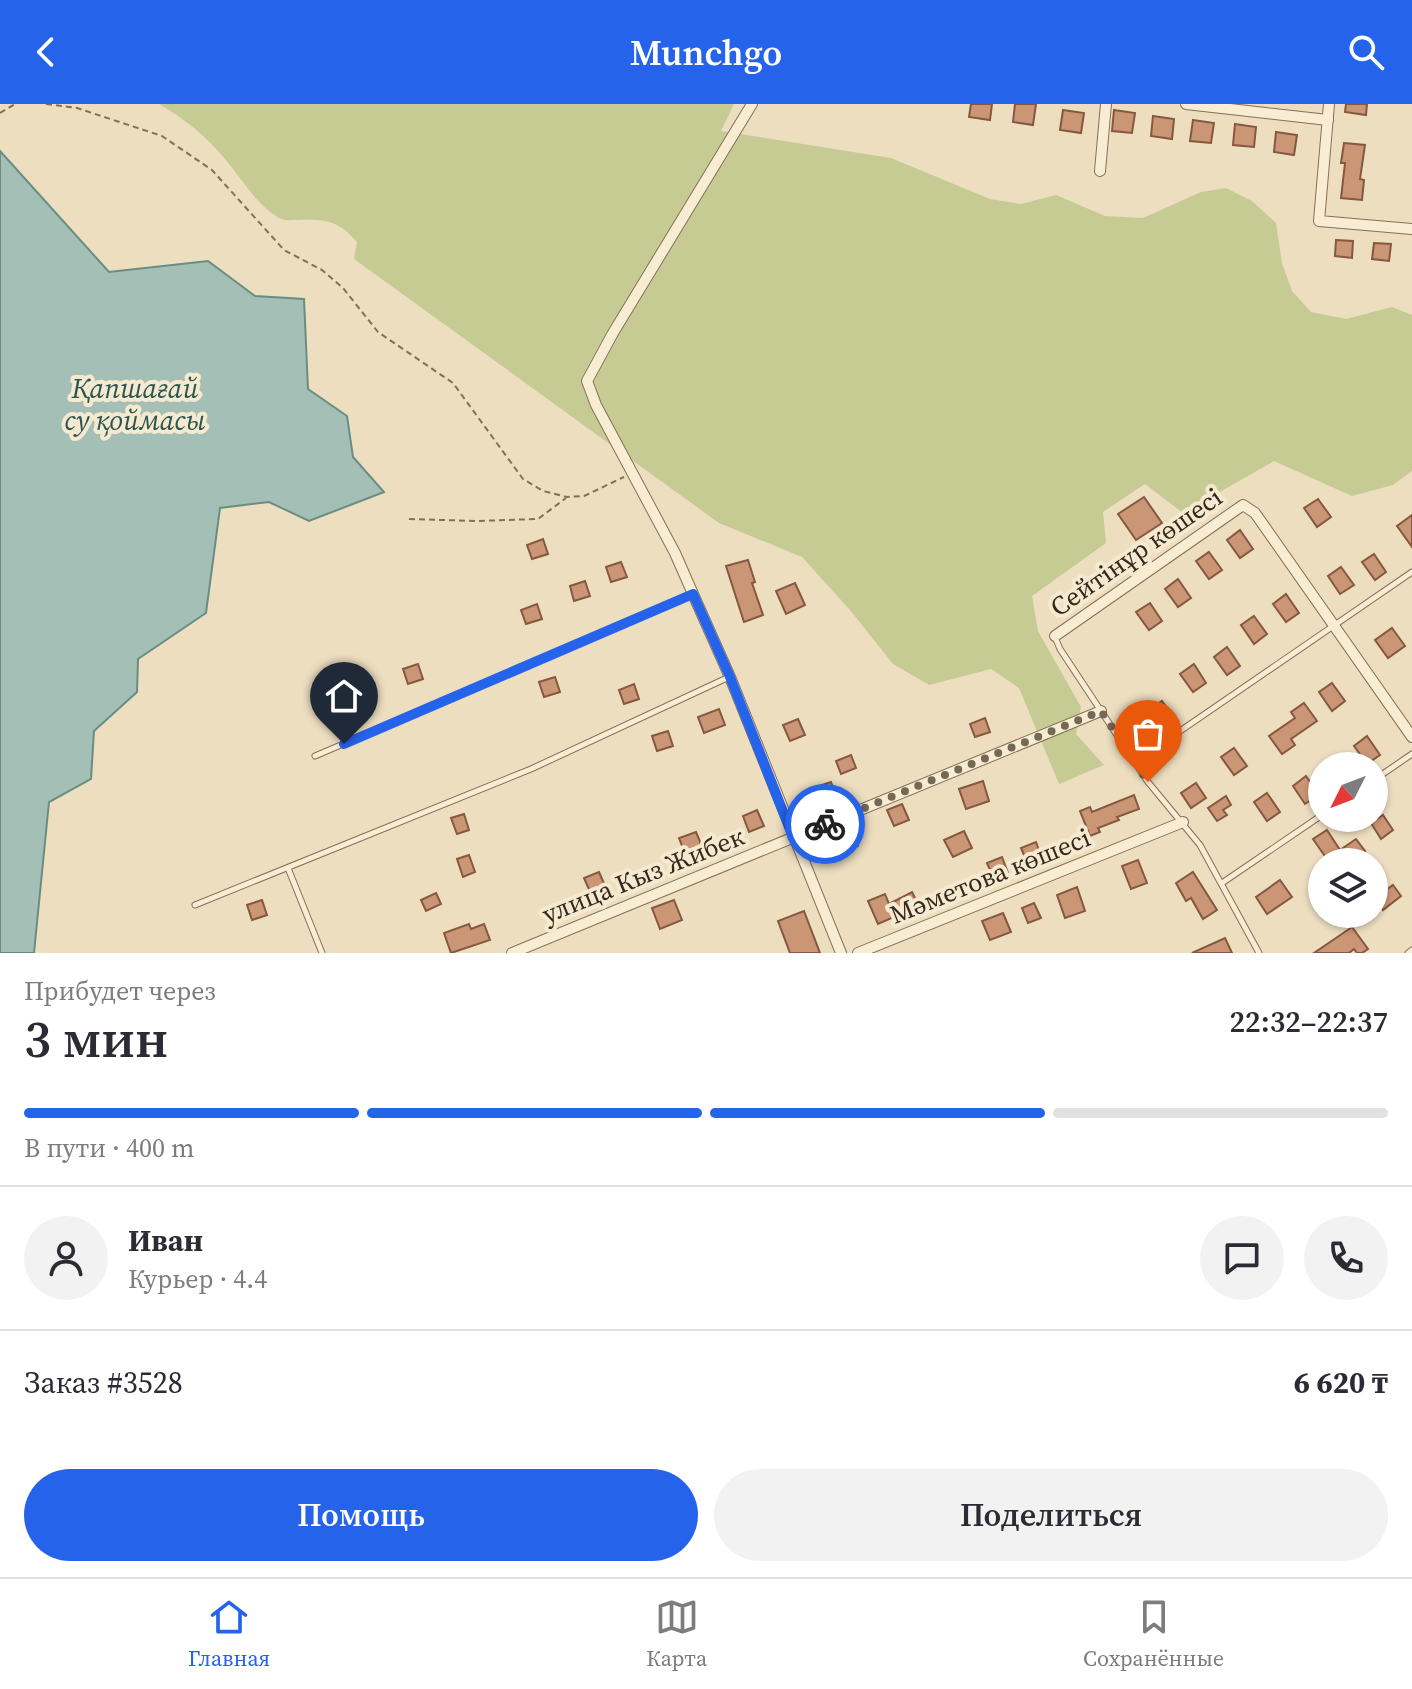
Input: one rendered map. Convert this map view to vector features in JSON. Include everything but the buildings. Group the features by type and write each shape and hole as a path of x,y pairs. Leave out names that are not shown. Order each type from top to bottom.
{"street":[{"path":"752,104 587,381 596,405 693,594 730,677 841,953"},
{"path":"1100,171 1106,104"},
{"path":"1186,104 1328,120"},
{"path":"1329,104 1319,221 1412,229"},
{"name":"Сейтінұр көшесі","path":"1055,636 1243,505 1255,513 1412,737"},
{"name":"улица Кыз Жибек","path":"512,953 1101,711"},
{"name":"Мәметова көшесі","path":"858,953 1183,822"}],"lane":[{"path":"1135,762 1412,572"},
{"path":"315,756 693,594"},
{"path":"1055,636 1060,649 1148,782 1183,822 1222,883 1259,953"},
{"path":"195,905 531,769 730,677"},
{"path":"1388,770 1412,754"},
{"path":"1222,883 1308,825"},
{"path":"288,868 322,953"}],"path":[{"path":"0,113 15,104"},
{"path":"46,104 77,108 162,136 212,170 284,250 322,270 343,288 378,332 453,383 523,479 543,491 567,497 584,496 632,474"},
{"path":"409,519 538,519 567,497"}],"green space":[{"path":"159,104 734,104 721,131 891,158 990,199 1021,204 1056,195 1105,216 1143,218 1201,192 1226,188 1252,201 1276,223 1282,263 1292,291 1311,312 1346,319 1392,307 1412,315 1412,471 1393,485 1352,496 1274,461 1183,513 1145,484 1103,512 1106,543 1032,596 1038,631 1081,707 1076,734 1104,765 1059,784 1019,688 991,669 929,685 893,664 802,557 719,523 354,259 357,242 344,229 323,221 279,218 256,199 210,143"}],"water":[{"name":"Қапшағай су қоймасы","path":"0,151 109,272 208,261 255,296 304,299 308,389 347,416 353,457 384,492 309,521 269,502 220,508 206,613 138,659 137,692 94,731 91,779 49,802 34,953 0,953"}],"way so far":[{"path":"825,824 1101,711 1148,782"}],"route":[{"path":"344,744 693,594 730,677 793,837 825,824"}]}
